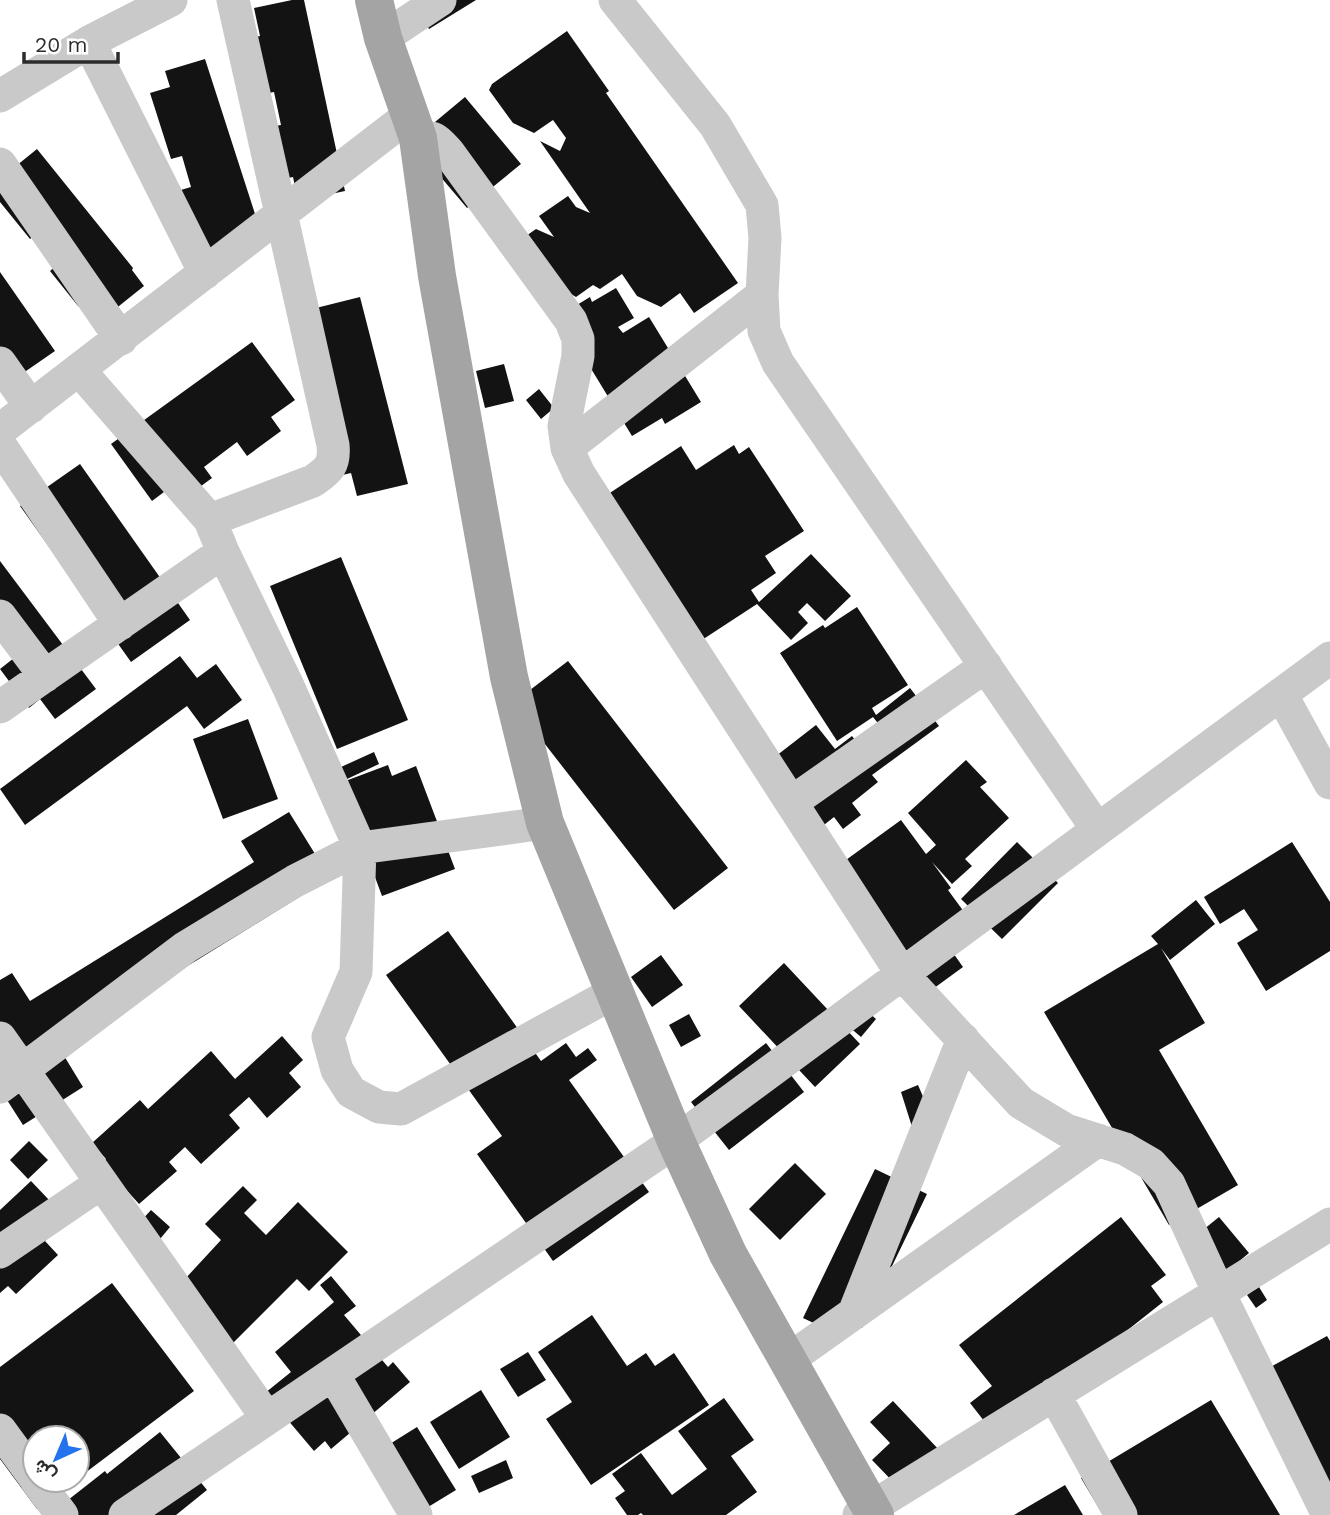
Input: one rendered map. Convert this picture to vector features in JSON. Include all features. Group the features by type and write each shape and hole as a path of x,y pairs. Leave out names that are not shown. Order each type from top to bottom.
{"main road":[{"path":"374,0 383,38 414,126 437,276 509,677 545,823 676,1141 728,1254 788,1360 868,1513"}],"street":[{"path":"0,96 89,42 171,0"},
{"path":"210,520 313,481 326,472 334,460 333,445 233,0"},
{"path":"383,38 440,0"},
{"path":"615,0 715,125 762,205 765,238 762,295 764,331 779,363 1097,829"},
{"path":"89,42 205,273"},
{"path":"0,430 281,214 414,126 437,140 571,321 578,339 578,356 565,426 567,448 579,474 902,974 1021,1102 1066,1130 1125,1149 1151,1164 1169,1184 1218,1291 1328,1515"},
{"path":"0,164 121,339"},
{"path":"567,448 762,295"},
{"path":"0,363 31,407"},
{"path":"80,370 210,520 360,848 356,972 328,1037 337,1070 351,1092 379,1107 401,1109 615,992"},
{"path":"0,445 120,624"},
{"path":"0,707 223,552"},
{"path":"0,616 44,676"},
{"path":"125,1515 676,1141 1330,657"},
{"path":"792,802 986,666"},
{"path":"1281,694 1330,783"},
{"path":"12,1079 186,947 295,881 360,848 545,823"},
{"path":"0,1038 12,1079 101,1183 267,1418"},
{"path":"854,1313 963,1039"},
{"path":"788,1360 1098,1140"},
{"path":"0,1252 101,1183"},
{"path":"868,1513 1218,1291 1330,1224"},
{"path":"333,1374 416,1515"},
{"path":"1054,1394 1121,1515"},
{"path":"0,1430 21,1459"},
{"path":"47,1494 62,1515"}],"building":[{"path":"304,0 345,191 298,201 293,177 279,180 267,127 281,125 274,92 259,95 247,39 260,36 254,8"},
{"path":"426,0 476,0 429,29 415,7"},
{"path":"567,31 609,91 606,93 738,283 694,313 680,293 661,307 637,296 622,274 600,289 593,285 576,297 503,252 536,229 554,237 539,216 568,196 576,207 590,213 540,141 560,151 566,138 553,120 534,133 513,123 489,90 492,84"},
{"path":"205,59 265,245 209,263 174,192 191,187 182,156 171,159 150,93 170,87 165,71"},
{"path":"465,97 521,164 467,208 411,142"},
{"path":"37,149 133,268 144,286 104,318 78,306 50,271 63,260 40,231 30,239 0,202 0,179"},
{"path":"0,272 55,351 0,389"},
{"path":"616,288 634,318 618,327 623,333 649,317 701,402 665,424 662,418 632,436 559,316 590,297 592,302"},
{"path":"360,297 408,484 357,496 351,473 338,476 300,312"},
{"path":"252,342 295,400 271,417 281,431 247,456 237,442 204,467 212,478 178,503 168,489 152,501 111,444"},
{"path":"504,364 514,401 485,408 476,371"},
{"path":"539,389 554,408 541,419 526,400"},
{"path":"734,445 739,454 749,447 804,531 765,556 776,573 751,590 759,602 811,554 851,596 825,621 807,603 798,612 808,623 791,640 757,604 679,655 584,510 681,446 696,470"},
{"path":"80,464 190,620 131,662 20,506"},
{"path":"341,557 408,720 337,749 270,586"},
{"path":"0,561 96,689 55,719 40,699 29,708 0,669 14,658 0,639"},
{"path":"857,607 908,685 872,708 876,715 910,688 939,726 872,775 878,782 852,803 861,815 843,829 834,817 810,836 758,770 816,725 835,749 852,736 862,749 884,731 873,717 837,741 780,653"},
{"path":"180,656 197,678 216,664 242,700 204,729 187,706 25,825 0,789"},
{"path":"568,661 728,868 674,910 513,703"},
{"path":"248,719 278,799 223,819 193,739"},
{"path":"374,752 379,764 347,779 341,767"},
{"path":"966,760 987,782 980,787 1009,818 965,859 972,866 952,884 932,862 951,888 948,890 978,931 951,950 963,967 926,994 828,873 901,820 926,854 936,845 908,813"},
{"path":"388,765 392,776 416,766 455,869 382,896 340,783"},
{"path":"289,812 330,878 58,1046 83,1087 23,1125 0,1089 0,980 12,973 30,1001 254,862 241,841"},
{"path":"1017,842 1058,883 1002,939 961,899"},
{"path":"1292,842 1330,902 1330,951 1266,991 1237,943 1258,930 1244,909 1220,924 1204,897"},
{"path":"1196,900 1215,924 1170,960 1161,948 1205,1023 1159,1050 1238,1185 1169,1225 1044,1012 1158,944 1151,936"},
{"path":"448,931 541,1061 566,1043 576,1057 588,1048 597,1060 569,1080 649,1192 553,1261 477,1154 502,1136 386,975"},
{"path":"661,955 683,985 652,1007 631,977"},
{"path":"784,963 860,1044 815,1087 739,1006"},
{"path":"849,995 876,1019 861,1037 834,1014"},
{"path":"689,1014 701,1036 681,1047 669,1025"},
{"path":"282,1036 303,1060 289,1073 301,1087 267,1118 249,1097 229,1115 240,1128 201,1164 185,1147 169,1162 177,1171 139,1204 122,1185 93,1171 106,1159 92,1143 140,1100 148,1109 211,1051 235,1079"},
{"path":"766,1043 804,1092 729,1150 691,1102"},
{"path":"918,1085 934,1122 913,1130 901,1092"},
{"path":"29,1141 48,1160 28,1179 10,1160"},
{"path":"795,1163 826,1194 780,1240 749,1209"},
{"path":"875,1169 927,1194 862,1328 847,1321 841,1336 803,1318"},
{"path":"31,1181 68,1220 45,1241 58,1255 16,1294 8,1286 0,1293 0,1210"},
{"path":"243,1186 257,1200 244,1213 266,1235 298,1202 348,1252 309,1291 297,1279 219,1357 172,1293 221,1240 205,1224"},
{"path":"151,1210 170,1227 160,1239 140,1222"},
{"path":"1121,1217 1166,1275 1151,1286 1163,1302 995,1435 970,1403 992,1386 959,1345"},
{"path":"1219,1217 1249,1253 1213,1283 1183,1246"},
{"path":"331,1276 356,1306 344,1315 388,1367 393,1362 410,1382 331,1449 325,1441 314,1451 265,1393 291,1372 275,1352 334,1302 320,1285"},
{"path":"112,1283 194,1391 91,1468 91,1424 21,1424 21,1487 0,1459 0,1367"},
{"path":"1259,1287 1267,1300 1256,1308 1247,1295"},
{"path":"592,1315 627,1366 646,1353 655,1366 674,1353 709,1405 591,1485 546,1419 572,1402 538,1352"},
{"path":"1327,1336 1330,1341 1330,1504 1247,1380"},
{"path":"528,1352 546,1380 518,1397 500,1369"},
{"path":"481,1390 510,1437 459,1469 430,1422"},
{"path":"724,1398 754,1440 731,1456 757,1492 726,1515 627,1515 615,1498 625,1491 612,1474 641,1453 672,1495 707,1469 678,1431"},
{"path":"1211,1400 1280,1515 1103,1515 1081,1478"},
{"path":"893,1401 941,1452 901,1490 872,1460 890,1443 870,1422"},
{"path":"417,1427 456,1490 415,1515 369,1457"},
{"path":"160,1432 207,1490 176,1515 58,1515 54,1511 76,1494 91,1494 91,1482 105,1471 107,1474"},
{"path":"506,1460 513,1478 479,1493 471,1476"},
{"path":"1065,1485 1083,1515 1014,1515"},
{"path":"26,1494 57,1494 37,1509"}]}
